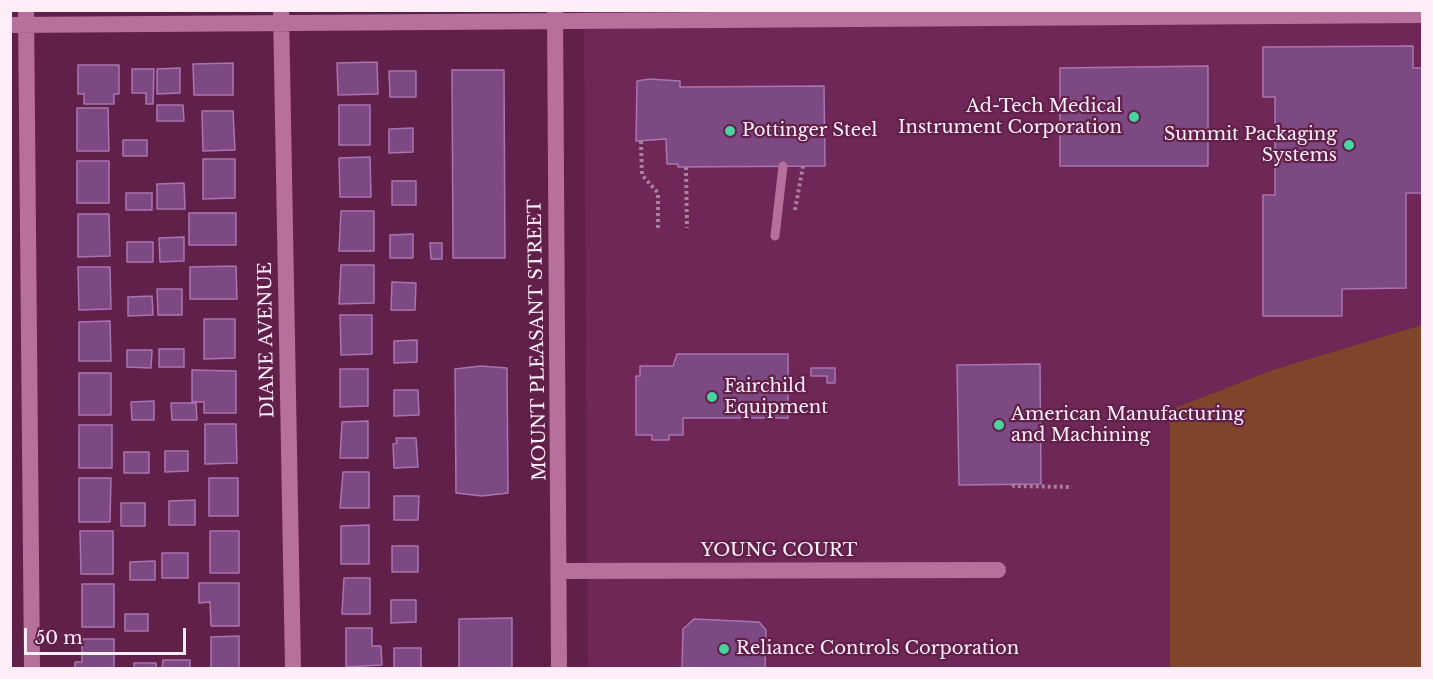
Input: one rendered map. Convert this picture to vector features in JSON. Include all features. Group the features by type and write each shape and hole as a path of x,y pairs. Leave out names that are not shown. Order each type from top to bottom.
{"street":[{"path":"32,669 21,20 1099,14 1422,15"},
{"name":"MOUNT PLEASANT STREET","path":"555,16 560,669"},
{"name":"DIANE AVENUE","path":"281,17 293,669"},
{"name":"YOUNG COURT","path":"560,570 998,570"}],"lane":[{"path":"775,236 783,166"}],"path":[{"path":"641,141 642,175 658,193 658,228"},
{"path":"793,219 803,166"},
{"path":"686,167 687,228"},
{"path":"1013,484 1014,486 1072,487"}],"shaded area":[{"path":"584,11 1422,11 1422,668 588,668"},
{"path":"1422,325 1422,668 1170,668 1170,410 1270,371"}],"building":[{"name":"Summit Packaging Systems","path":"1413,46 1413,68 1422,68 1422,193 1406,193 1406,288 1342,289 1342,316 1263,316 1263,195 1275,195 1275,97 1263,97 1263,47"},
{"path":"377,62 378,94 338,95 337,63"},
{"path":"233,63 233,95 194,95 193,64"},
{"path":"78,65 119,65 119,94 114,94 114,104 84,104 84,94 78,94"},
{"name":"Ad-Tech Medical Instrument Corporation","path":"1208,66 1208,166 1060,166 1060,68"},
{"path":"180,68 180,93 157,94 157,69"},
{"path":"132,69 154,69 153,104 146,104 146,93 132,93"},
{"path":"452,70 504,70 505,258 453,258"},
{"path":"389,71 416,71 416,97 390,97"},
{"name":"Pottinger Steel","path":"650,79 680,81 680,87 824,86 825,166 678,167 678,164 667,164 666,139 636,141 637,81"},
{"path":"157,105 183,105 184,121 157,121"},
{"path":"339,105 370,105 370,145 339,145"},
{"path":"77,108 108,108 109,151 77,151"},
{"path":"202,111 233,111 235,150 203,151"},
{"path":"413,128 413,152 389,153 389,129"},
{"path":"123,140 147,140 147,156 123,156"},
{"path":"370,157 371,197 340,197 339,158"},
{"path":"203,159 235,159 235,198 203,199"},
{"path":"77,161 109,161 109,203 77,203"},
{"path":"392,181 416,181 416,205 392,205"},
{"path":"184,183 185,209 157,209 157,184"},
{"path":"126,193 152,193 152,210 126,210"},
{"path":"341,211 374,211 374,251 339,251"},
{"path":"189,213 236,213 236,245 189,245"},
{"path":"78,214 109,214 110,256 78,257"},
{"path":"413,234 413,258 390,258 390,235"},
{"path":"184,237 184,261 160,262 159,238"},
{"path":"127,242 153,242 153,262 127,262"},
{"path":"430,243 442,243 442,259 431,259"},
{"path":"341,265 374,265 374,303 339,304"},
{"path":"236,266 237,299 190,299 190,267"},
{"path":"78,267 110,267 111,309 79,310"},
{"path":"392,282 416,283 415,310 391,310"},
{"path":"157,289 182,289 182,315 158,315"},
{"path":"152,296 153,315 128,316 128,297"},
{"path":"340,315 372,315 372,354 341,355"},
{"path":"204,319 235,319 235,358 204,359"},
{"path":"110,321 111,361 79,361 79,322"},
{"path":"417,340 417,362 394,363 394,341"},
{"path":"159,349 184,349 184,367 159,367"},
{"path":"127,350 152,350 151,368 127,367"},
{"name":"Fairchild Equipment","path":"677,354 788,354 788,418 683,418 683,435 669,435 669,440 652,440 652,435 636,435 636,376 640,376 640,366 673,366"},
{"name":"American Manufacturing and Machining","path":"1040,364 1041,484 959,485 957,365"},
{"path":"481,366 507,368 508,493 482,496 456,493 455,369"},
{"path":"811,368 835,368 835,383 827,383 827,376 811,376"},
{"path":"340,369 368,369 368,406 340,407"},
{"path":"192,370 236,371 236,413 204,413 204,402 192,402"},
{"path":"79,373 111,373 111,415 79,415"},
{"path":"394,390 418,390 419,415 394,416"},
{"path":"154,401 154,420 132,420 131,402"},
{"path":"171,403 196,403 197,420 172,420"},
{"path":"368,421 368,458 340,458 342,422"},
{"path":"205,424 236,424 237,463 205,464"},
{"path":"79,425 112,425 112,468 79,468"},
{"path":"396,438 416,438 418,467 394,468 393,444 397,443"},
{"path":"165,451 188,451 188,471 165,472"},
{"path":"124,452 149,452 149,473 124,473"},
{"path":"343,472 369,472 369,508 340,508"},
{"path":"79,478 111,478 110,522 79,522"},
{"path":"209,478 238,478 238,516 209,516"},
{"path":"394,496 419,496 418,520 394,520"},
{"path":"195,500 195,525 169,525 169,501"},
{"path":"121,503 145,503 145,526 121,526"},
{"path":"369,525 369,564 341,564 341,526"},
{"path":"80,531 113,531 113,574 81,574"},
{"path":"210,531 239,531 239,573 210,573"},
{"path":"392,546 418,546 418,572 392,572"},
{"path":"162,553 188,553 188,578 162,578"},
{"path":"155,561 155,580 130,580 130,562"},
{"path":"344,578 370,578 370,614 342,614"},
{"path":"199,583 239,583 239,626 211,626 210,602 199,603"},
{"path":"82,584 114,584 114,627 82,627"},
{"path":"391,600 416,600 416,622 391,623"},
{"path":"125,614 148,614 148,631 125,631"},
{"path":"512,618 512,668 459,668 459,619"},
{"name":"Reliance Controls Corporation","path":"694,619 759,622 766,630 765,668 682,668 683,629"},
{"path":"346,628 372,628 372,646 381,646 382,665 346,667"},
{"path":"239,636 239,668 211,668 211,637"},
{"path":"82,639 114,639 114,668 75,668 75,662 82,662"},
{"path":"394,648 421,648 421,668 394,668"},
{"path":"163,660 190,660 190,668 162,668"},
{"path":"134,663 156,663 156,668 134,668"}],"place":[{"name":"Ad-Tech Medical Instrument Corporation","path":"1134,117"},
{"name":"Pottinger Steel","path":"730,131"},
{"name":"Summit Packaging Systems","path":"1349,145"},
{"name":"Fairchild Equipment","path":"712,397"},
{"name":"American Manufacturing and Machining","path":"999,425"},
{"name":"Reliance Controls Corporation","path":"724,649"}]}
